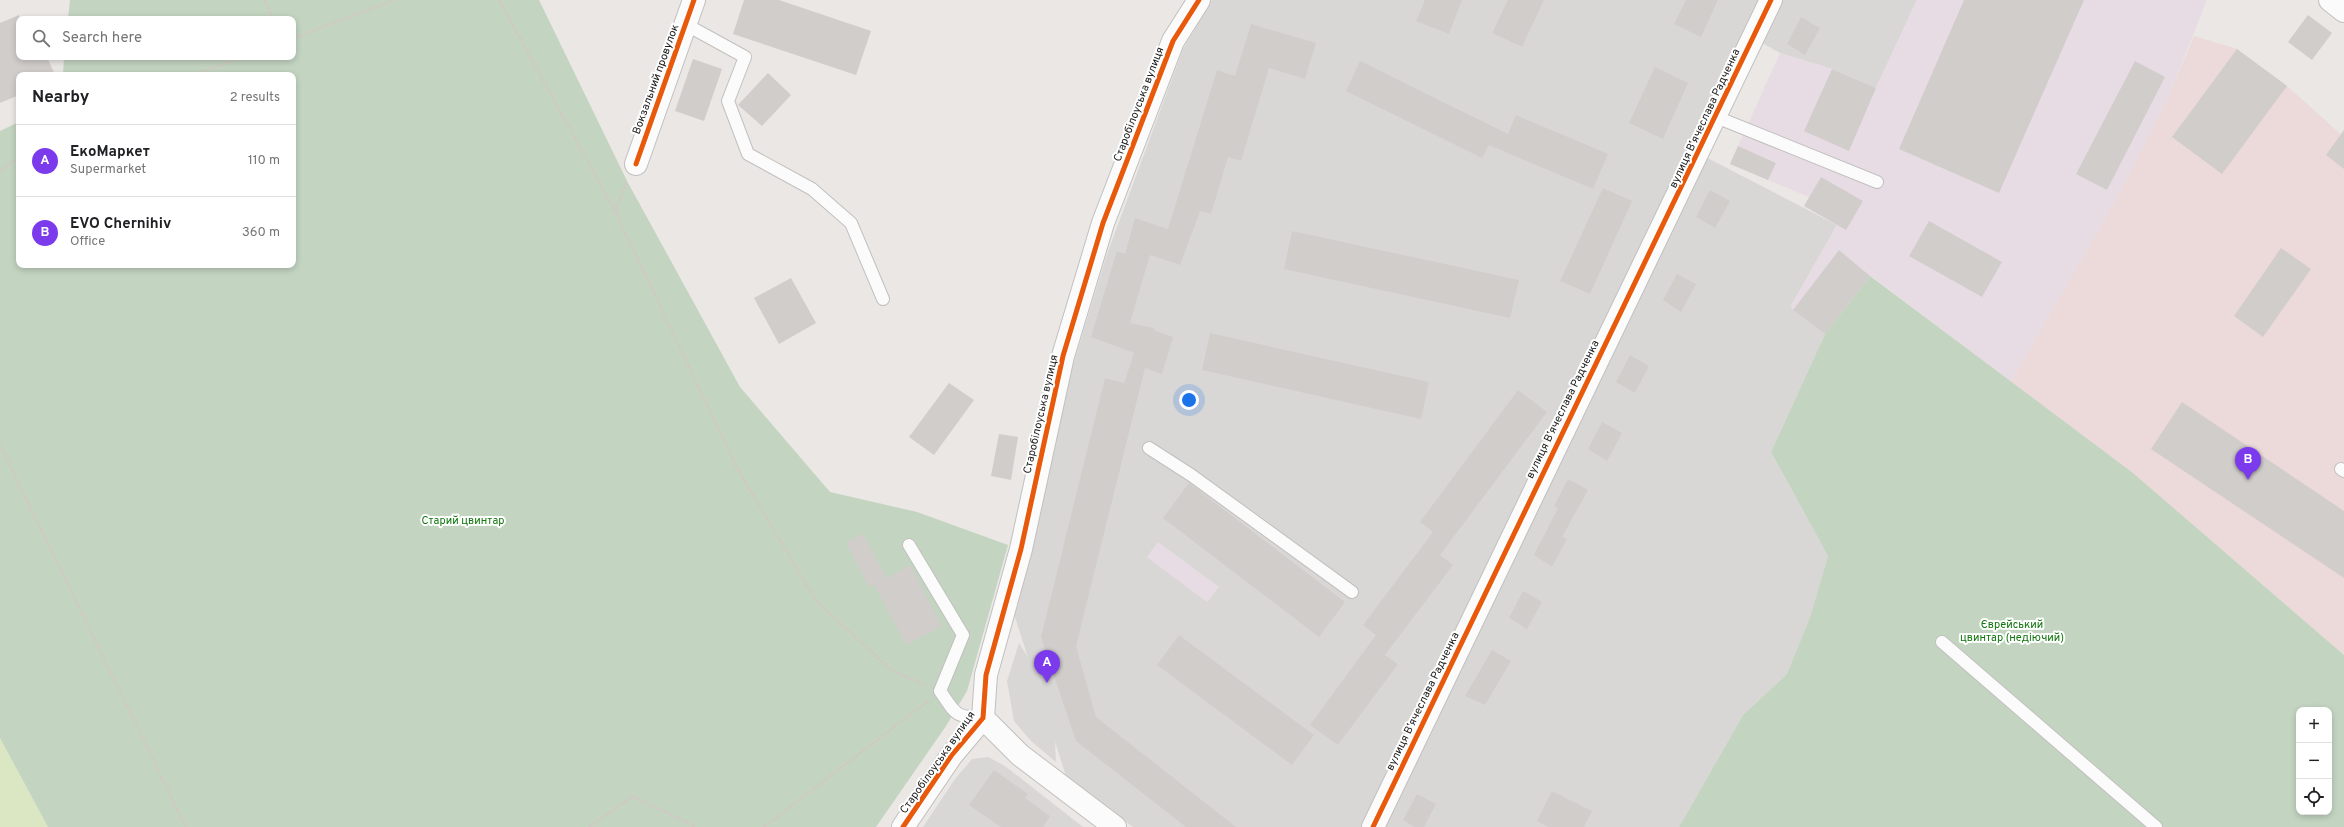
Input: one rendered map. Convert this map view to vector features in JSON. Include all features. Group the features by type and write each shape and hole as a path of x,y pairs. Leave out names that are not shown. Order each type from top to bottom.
{"street":[{"name":"Вокзальний провулок","path":"636,164 694,0"},
{"name":"Старобілоуська вулиця","path":"904,827 951,756 983,718 986,675 1021,549 1063,356 1103,223 1173,41 1199,0"},
{"name":"вулиця Вʼячеслава Радченка","path":"1373,827 1771,0"},
{"path":"2330,0 2344,11"},
{"path":"983,718 1020,755 1115,827"}],"lane":[{"path":"685,24 745,57 728,101 748,154 812,189 850,223 883,299"},
{"path":"1716,117 1877,182"},
{"path":"1149,448 1191,475 1352,592"},
{"path":"909,545 963,635 940,691 954,712 961,717 983,718"},
{"path":"1942,642 2156,827"}],"path":[{"path":"265,0 272,16"},
{"path":"296,37 395,0"},
{"path":"499,0 615,211 738,470 816,601 891,670 940,691 764,827"},
{"path":"202,72 234,60"},
{"path":"0,171 16,159"},
{"path":"615,211 636,164"},
{"path":"0,445 186,827"},
{"path":"589,827 633,796 696,827"}],"shaded area":[{"path":"1212,0 1917,0 1876,88 1832,69 1780,53 1748,35 1692,150 1837,225 1791,306 1825,334 1771,452 1828,556 1810,617 1787,674 1743,715 1679,827 1133,827 1066,776 1014,614 1060,408 1106,257 1183,49"},
{"path":"1917,0 2207,0 2168,98 2113,205 2011,382 1871,276 1825,334 1793,310 1791,306 1837,225 1804,206 1809,197 1730,164 1780,53 1832,69 1876,88"},
{"path":"2194,36 2237,49 2287,86 2344,137 2344,655 2133,473 2011,382 2113,205 2168,98"},
{"path":"1158,542 1219,587 1207,602 1147,557"},
{"path":"1019,643 1041,678 1054,721 1056,762 1031,741 1014,721 1007,681"},
{"path":"988,757 1005,766 1083,827 923,827 955,779 972,759"}],"green space":[{"name":"Старий цвинтар","path":"70,0 539,0 627,181 740,387 830,492 917,512 1008,545 967,691 946,726 876,827 48,827 0,738 0,131 16,123 16,268 296,268 296,72 63,72 64,60 296,60 296,16 68,16"},
{"name":"Єврейський цвинтар (недіючий)","path":"1870,276 2133,473 2344,655 2344,827 1679,827 1743,715 1787,674 1810,617 1828,556 1771,452 1825,334"},
{"path":"0,738 48,827 0,827"}],"building":[{"path":"744,0 779,0 871,31 856,75 733,34"},
{"path":"1425,0 1462,0 1449,34 1416,21"},
{"path":"1508,0 1544,0 1522,47 1492,33"},
{"path":"1686,0 1718,0 1701,37 1674,24"},
{"path":"1964,0 2084,0 1999,193 1899,149"},
{"path":"2308,15 2332,33 2312,60 2288,42"},
{"path":"16,16 16,60 48,60 54,72 16,72 16,96 0,103 0,23"},
{"path":"1801,17 1820,28 1805,55 1787,44"},
{"path":"1251,24 1316,43 1305,79 1269,68 1241,161 1228,157 1211,214 1200,211 1180,265 1150,255 1130,323 1154,328 1154,330 1173,337 1162,374 1145,368 1076,646 1096,717 1236,827 1186,827 1076,741 1041,637 1105,378 1124,383 1134,353 1091,337 1117,251 1125,254 1135,218 1168,229 1217,70 1235,76"},
{"path":"2237,49 2287,86 2222,174 2172,137"},
{"path":"693,59 722,69 704,121 675,111"},
{"path":"1360,61 1508,134 1516,115 1608,154 1593,189 1489,145 1482,158 1346,91"},
{"path":"2135,61 2165,77 2107,190 2076,174"},
{"path":"1655,67 1688,83 1663,139 1629,123"},
{"path":"1832,69 1876,88 1849,151 1804,131"},
{"path":"768,73 791,95 762,126 738,105"},
{"path":"2344,130 2344,169 2326,155"},
{"path":"1738,146 1776,163 1768,180 1730,164"},
{"path":"1821,177 1863,201 1846,230 1804,206"},
{"path":"1603,188 1632,201 1590,294 1560,281"},
{"path":"1710,190 1730,201 1715,228 1696,217"},
{"path":"1929,221 2002,262 1982,297 1909,256"},
{"path":"1292,231 1519,280 1510,318 1284,269"},
{"path":"2281,248 2311,269 2263,337 2234,316"},
{"path":"1839,250 1870,276 1825,334 1793,310"},
{"path":"1677,274 1696,284 1681,312 1663,300"},
{"path":"791,278 816,323 779,344 754,298"},
{"path":"1210,333 1429,382 1421,419 1202,370"},
{"path":"1630,355 1649,366 1635,393 1616,382"},
{"path":"949,383 974,400 934,455 909,437"},
{"path":"1518,390 1547,412 1440,555 1453,565 1385,655 1398,664 1338,745 1310,725 1376,635 1363,625 1433,532 1420,522"},
{"path":"2182,402 2344,511 2344,578 2151,449"},
{"path":"1602,422 1622,433 1607,461 1588,449"},
{"path":"999,434 1018,437 1011,480 991,476"},
{"path":"1568,479 1588,490 1562,537 1567,539 1552,567 1534,555 1558,508 1554,506"},
{"path":"1189,483 1345,602 1319,637 1163,518"},
{"path":"863,534 886,577 875,584 910,565 942,626 906,645 874,584 869,587 846,543"},
{"path":"1523,591 1542,602 1527,629 1509,618"},
{"path":"1179,635 1314,735 1292,765 1157,665"},
{"path":"1492,650 1511,661 1485,705 1465,696"},
{"path":"994,770 1028,794 1025,798 1050,816 1043,827 1001,827 969,805"},
{"path":"1552,791 1592,811 1584,827 1548,827 1537,821"},
{"path":"1417,794 1436,804 1424,827 1414,827 1403,820"}],"cycle path":[{"path":"636,164 694,0"},
{"path":"903,827 951,756 983,718 986,675 1021,549 1063,356 1103,223 1173,41 1199,0"},
{"path":"1373,827 1771,0"}],"place":[{"name":"EVO Chernihiv","path":"2248,480"},
{"name":"ЕкоМаркет","path":"1047,683"}]}
